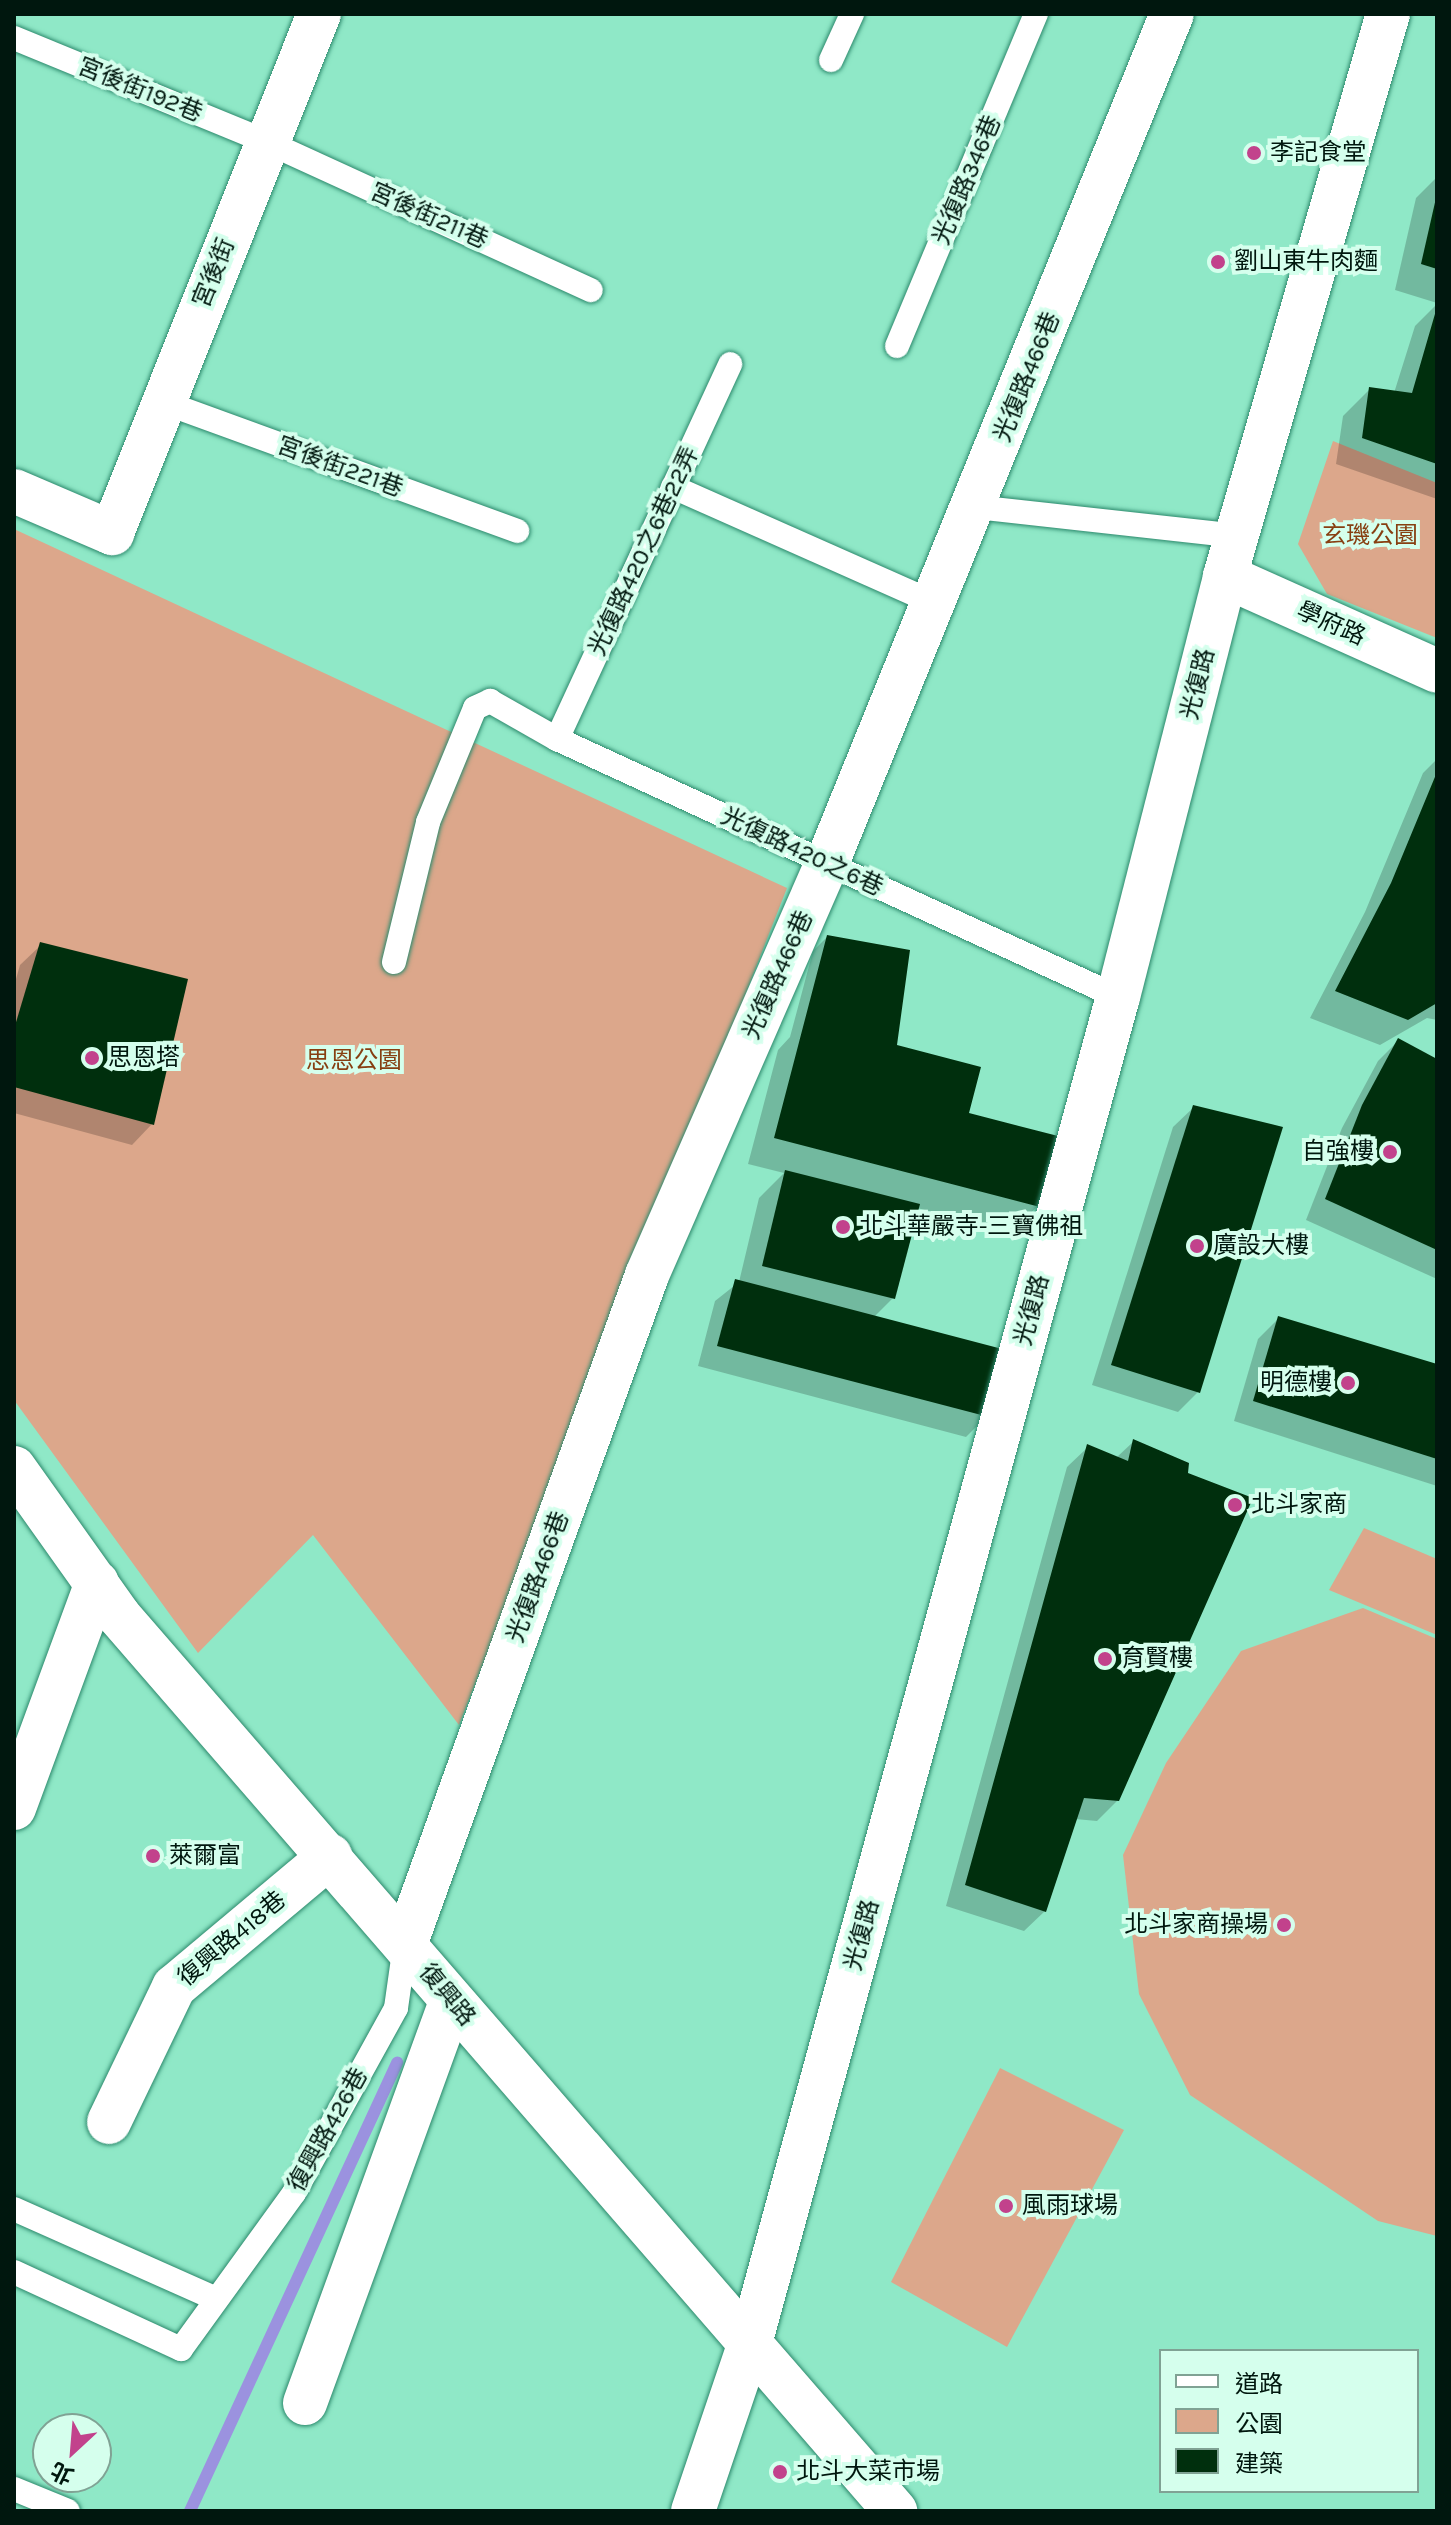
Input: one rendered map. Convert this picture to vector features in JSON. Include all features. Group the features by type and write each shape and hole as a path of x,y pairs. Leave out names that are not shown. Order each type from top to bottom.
{"street":[{"name":"宮後街","path":"14,491 112,533 319,14"},
{"name":"光復路466巷","path":"405,1945 647,1275 827,863 975,507 1172,14"},
{"name":"光復路","path":"693,2511 751,2340 1118,997 1231,556 1388,14"},
{"name":"學府路","path":"1231,556 1437,671"},
{"name":"復興路","path":"14,1468 119,1616 330,1856 451,2001 751,2340 895,2511"},
{"path":"14,1808 97,1583"},
{"name":"復興路418巷","path":"109,2122 174,1987 330,1856"},
{"path":"305,2403 451,2001"}],"lane":[{"path":"14,25 18,14"},
{"path":"831,60 852,14"},
{"name":"光復路346巷","path":"897,346 1036,14"},
{"name":"宮後街192巷","path":"14,38 267,142"},
{"name":"宮後街211巷","path":"267,142 591,290"},
{"name":"光復路420之6巷22弄","path":"557,739 730,364"},
{"name":"宮後街221巷","path":"163,402 517,531"},
{"path":"673,487 933,602"},
{"path":"975,507 1231,556"},
{"name":"光復路420之6巷","path":"394,962 428,822 475,708 490,701 557,739 1118,997"},
{"name":"復興路426巷","path":"14,2272 181,2349 214,2298 294,2193 396,2008 405,1945"},
{"path":"14,2209 214,2298"},
{"path":"14,2489 68,2511"}],"green space":[{"name":"玄璣公園","path":"1333,441 1437,483 1437,638 1327,594 1298,544"},
{"name":"思恩公園","path":"14,529 787,888 459,1725 313,1535 198,1653 14,1400"},
{"path":"1364,1528 1437,1559 1437,1635 1329,1590"},
{"name":"北斗家商操場","path":"1363,1608 1437,1639 1437,2236 1378,2221 1190,2095 1139,1994 1123,1855 1166,1763 1241,1651"},
{"name":"風雨球場","path":"1000,2068 1124,2130 1007,2347 891,2282"}],"building":[{"path":"1437,198 1437,269 1421,264"},
{"path":"1437,307 1437,464 1362,438 1369,387 1412,393"},
{"path":"1437,772 1437,1003 1408,1020 1335,991 1391,883"},
{"path":"827,935 910,950 897,1045 981,1067 969,1113 1058,1136 1040,1207 774,1138"},
{"name":"思恩塔","path":"40,942 188,979 154,1125 14,1087 14,1029"},
{"name":"自強樓","path":"1398,1038 1437,1059 1437,1250 1325,1199 1362,1105"},
{"name":"廣設大樓","path":"1193,1105 1283,1127 1200,1393 1111,1365"},
{"name":"北斗華嚴寺-三寶佛祖","path":"785,1170 920,1204 895,1299 762,1266"},
{"path":"735,1279 1006,1350 989,1417 717,1346"},
{"name":"明德樓","path":"1278,1316 1437,1364 1437,1459 1253,1401"},
{"name":"育賢樓","path":"1133,1439 1189,1463 1188,1473 1253,1498 1119,1801 1084,1798 1046,1912 965,1885 1087,1444 1128,1461"}],"waterway":[{"path":"190,2511 397,2062"}],"place":[{"name":"李記食堂","path":"1254,153"},
{"name":"劉山東牛肉麵","path":"1218,262"},
{"name":"思恩塔","path":"92,1058"},
{"name":"自強樓","path":"1390,1152"},
{"name":"北斗華嚴寺-三寶佛祖","path":"843,1227"},
{"name":"廣設大樓","path":"1197,1246"},
{"name":"明德樓","path":"1348,1383"},
{"name":"北斗家商","path":"1235,1505"},
{"name":"育賢樓","path":"1105,1659"},
{"name":"萊爾富","path":"153,1856"},
{"name":"北斗家商操場","path":"1284,1925"},
{"name":"風雨球場","path":"1006,2206"},
{"name":"北斗大菜市場","path":"780,2472"}]}
